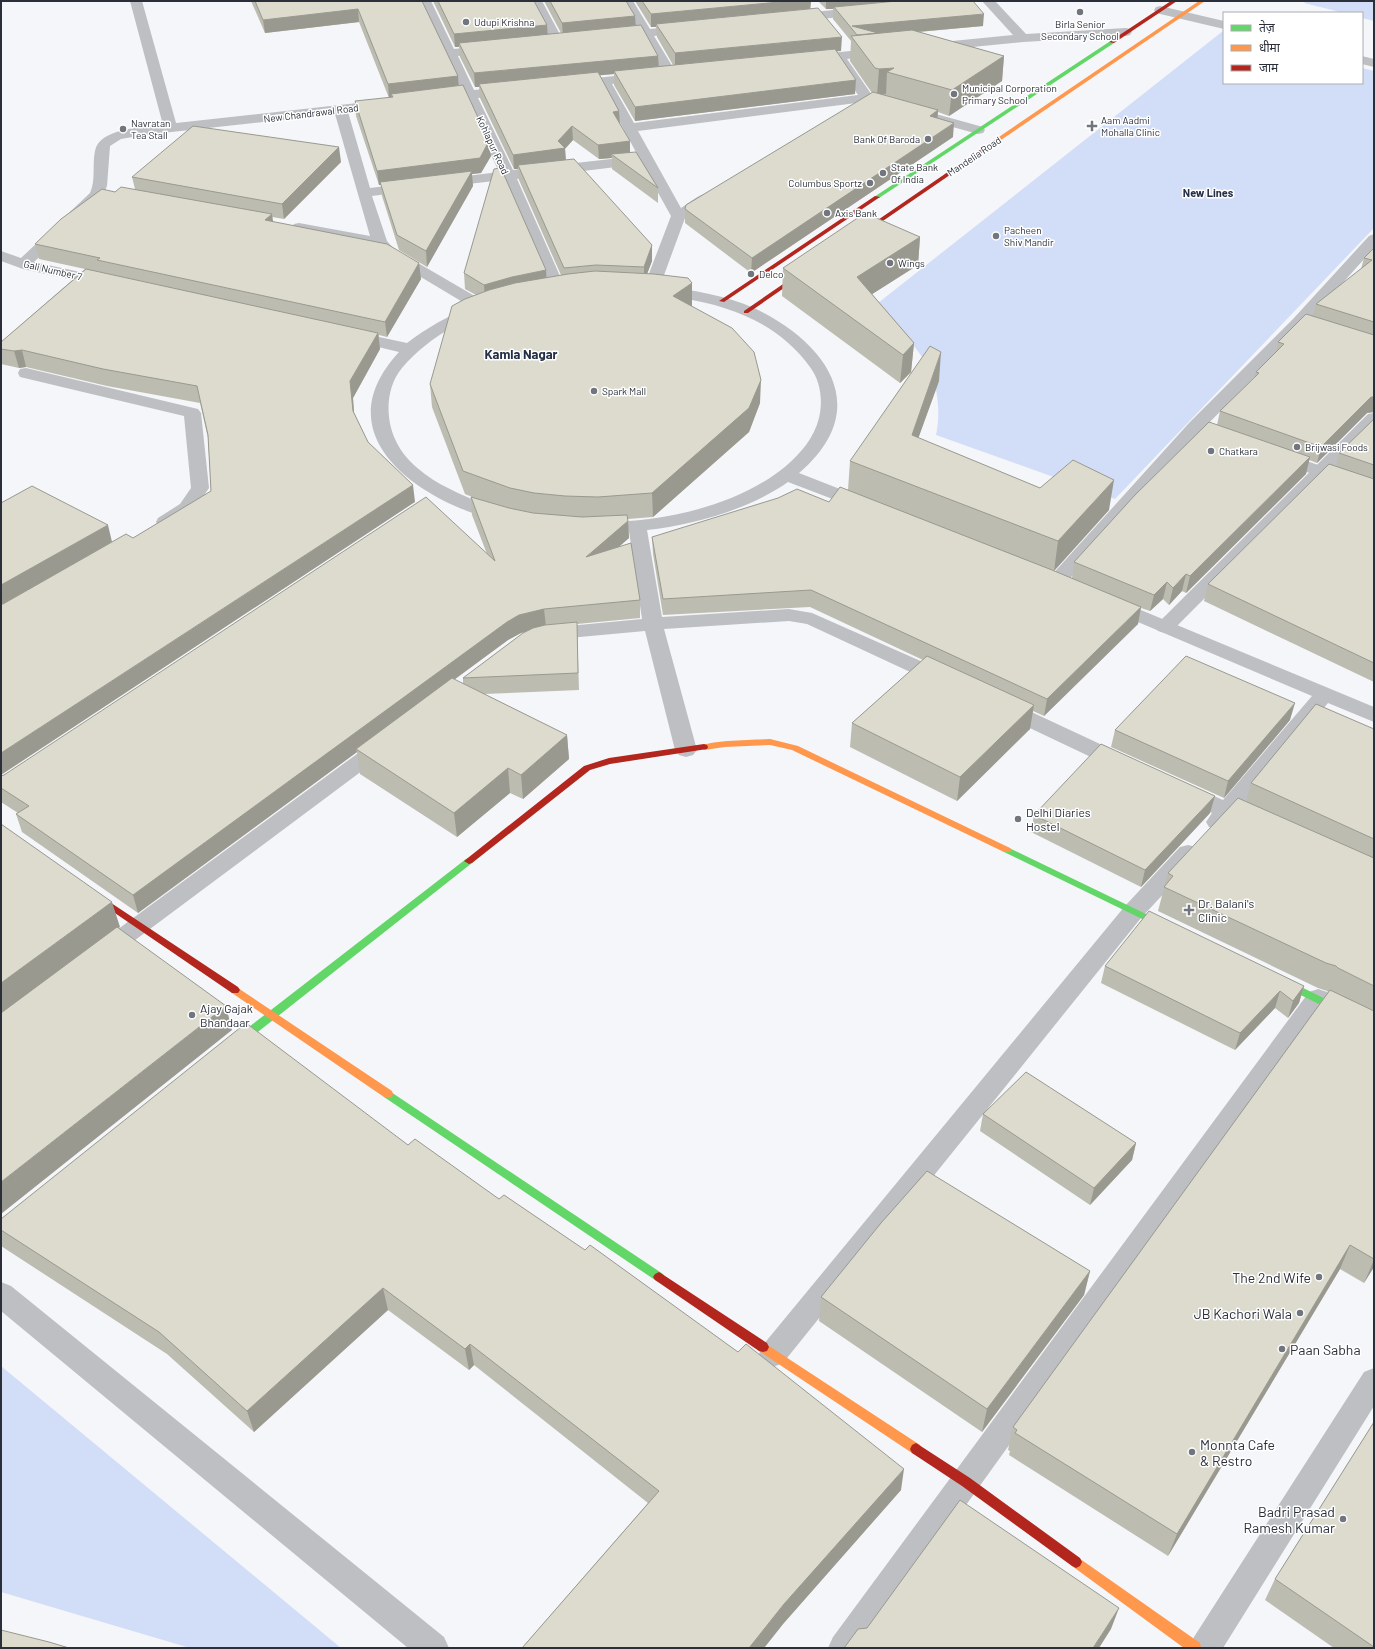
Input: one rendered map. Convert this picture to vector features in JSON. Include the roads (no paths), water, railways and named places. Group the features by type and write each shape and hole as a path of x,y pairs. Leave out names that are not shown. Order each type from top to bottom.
{"street":[{"path":"136,1 171,129"},
{"name":"Kohlapur Road","path":"425,1 508,175 558,290"},
{"path":"536,1 558,42"},
{"path":"627,1 670,74"},
{"path":"988,1 1023,38"},
{"name":"Mandelia Road","path":"722,301 1174,1"},
{"name":"Mandelia Road","path":"845,244 1202,1"},
{"path":"782,20 818,11 876,10"},
{"path":"1160,10 1223,26"},
{"path":"818,11 831,27"},
{"path":"602,38 703,28"},
{"path":"922,48 1023,38 1126,32"},
{"path":"542,44 573,41"},
{"path":"844,44 853,55"},
{"path":"449,52 504,47"},
{"path":"801,60 892,51"},
{"path":"839,57 866,98"},
{"path":"1363,60 1374,63"},
{"path":"556,85 686,72"},
{"path":"604,80 678,216"},
{"path":"423,99 524,88"},
{"path":"840,115 866,98"},
{"path":"630,128 866,98 881,102"},
{"name":"New Chandrawal Road","path":"98,191 100,186 102,151 104,144 110,139 144,131 400,102"},
{"path":"340,109 364,193 380,242 390,252 483,307"},
{"path":"910,110 978,130"},
{"path":"364,193 647,159"},
{"path":"23,264 98,191 114,194"},
{"path":"651,288 678,216 719,191"},
{"path":"286,225 380,242"},
{"path":"1057,581 1202,429 1306,324 1374,239"},
{"name":"Gali Number 7","path":"1,256 23,264 123,286"},
{"path":"746,312 812,267"},
{"path":"596,287 651,288 722,301 766,320 790,335 809,353 822,372 829,392 829,413 822,435 808,455 787,475 764,490 737,502 706,513 637,526 595,528 546,524 512,519 476,508 437,499 396,456 383,434 378,412 382,390 393,368 410,349 431,333 455,319 483,307 507,300 558,290 596,287"},
{"path":"333,332 410,349"},
{"path":"26,373 192,413 200,488 186,508 154,529"},
{"path":"1165,627 1374,418"},
{"path":"1261,450 1374,491"},
{"path":"787,475 882,512"},
{"path":"637,526 652,624 686,750"},
{"path":"1093,596 1374,715"},
{"path":"528,638 546,634 652,624 800,616 812,619 962,688"},
{"path":"773,1354 1133,912 1227,811 1325,694"},
{"path":"991,702 1141,771"},
{"path":"88,964 399,733"},
{"path":"221,1055 270,1015 587,768 609,761 725,744 770,742 795,748 1183,935"},
{"path":"1169,785 1269,830"},
{"path":"79,885 773,1354 966,1482 1195,1648"},
{"path":"1268,975 1374,1026"},
{"path":"844,1648 1318,998"},
{"path":"1,1294 433,1648"},
{"path":"1205,1648 1374,1381"}],"place":[{"name":"Birla Senior Secondary School","path":"1080,12"},
{"name":"Udupi Krishna","path":"466,22"},
{"name":"Municipal Corporation Primary School","path":"954,94"},
{"name":"Aam Aadmi Mohalla Clinic","path":"1092,126"},
{"name":"Navratan Tea Stall","path":"123,129"},
{"name":"Bank Of Baroda","path":"928,139"},
{"name":"State Bank Of India","path":"883,173"},
{"name":"Columbus Sportz","path":"870,183"},
{"name":"Axis Bank","path":"827,213"},
{"name":"Pacheen Shiv Mandir","path":"996,236"},
{"name":"Wings","path":"890,263"},
{"name":"Delco","path":"751,274"},
{"name":"Spark Mall","path":"594,391"},
{"name":"Brijwasi Foods","path":"1297,447"},
{"name":"Chatkara","path":"1211,451"},
{"name":"Delhi Diaries Hostel","path":"1018,819"},
{"name":"Dr. Balani's Clinic","path":"1189,910"},
{"name":"Ajay Gajak Bhandaar","path":"192,1015"},
{"name":"The 2nd Wife","path":"1319,1277"},
{"name":"JB Kachori Wala","path":"1300,1313"},
{"name":"Paan Sabha","path":"1282,1349"},
{"name":"Monnta Cafe & Restro","path":"1192,1452"},
{"name":"Badri Prasad Ramesh Kumar","path":"1343,1519"}],"district":[{"name":"New Lines","path":"1208,192"},
{"name":"Kamla Nagar","path":"521,354"}]}
